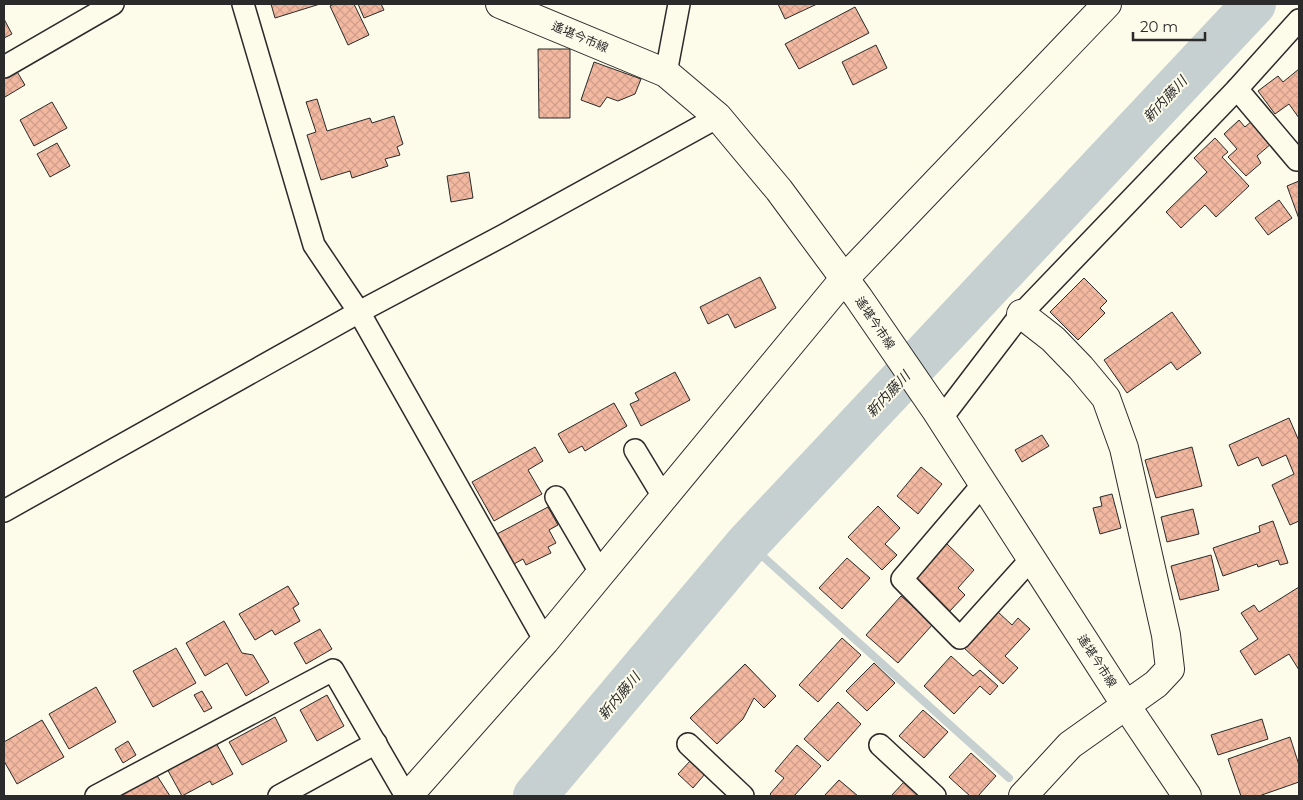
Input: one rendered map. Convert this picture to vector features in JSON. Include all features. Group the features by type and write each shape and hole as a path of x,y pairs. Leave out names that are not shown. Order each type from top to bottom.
{"street":[{"path":"4,66 113,4"},
{"path":"243,4 314,245 359,312 545,641"},
{"name":"遙堪今市線","path":"500,4 666,73 718,117 779,190 851,288 938,414 1125,704 1187,796"},
{"path":"666,73 679,4"},
{"path":"96,796 333,670 407,796 545,641 664,498 1107,4"},
{"path":"938,414 1021,314 1237,90 1299,20"},
{"path":"1237,90 1296,160 1299,160"},
{"path":"4,511 359,312 504,235 718,117"},
{"path":"1021,314 1053,339 1106,398 1124,448 1166,635 1170,668 1156,684 1125,704 1070,745 1023,796"},
{"path":"635,450 664,498"},
{"path":"983,484 902,578 960,638 1031,559"},
{"path":"556,497 601,574"},
{"path":"279,796 376,743"},
{"path":"688,744 743,796"},
{"path":"880,745 935,796"}],"building":[{"path":"271,4 320,4 275,18"},
{"path":"334,4 354,4 369,35 348,45 330,6"},
{"path":"358,4 381,4 384,10 364,18"},
{"path":"778,4 817,4 785,19"},
{"path":"855,7 869,33 799,69 785,44"},
{"path":"4,19 12,34 4,38"},
{"path":"876,45 887,68 853,85 842,62"},
{"path":"538,49 570,49 570,118 539,118"},
{"path":"594,62 641,79 635,94 618,101 607,97 600,107 581,100"},
{"path":"1299,69 1299,118 1289,104 1275,114 1258,91 1278,76 1283,82"},
{"path":"16,70 25,85 5,97 4,78"},
{"path":"317,99 327,131 370,118 372,123 394,116 403,144 397,147 400,155 385,159 388,166 352,178 350,171 321,180 307,135 316,132 306,102"},
{"path":"52,102 67,128 34,146 20,120"},
{"path":"1239,120 1245,127 1253,120 1272,143 1257,156 1261,163 1246,176 1228,157 1237,149 1224,134"},
{"path":"1215,138 1228,152 1222,157 1249,186 1216,217 1205,205 1181,228 1166,212 1207,172 1194,158"},
{"path":"57,143 70,166 50,177 37,154"},
{"path":"469,172 473,198 451,202 447,176"},
{"path":"1299,181 1299,219 1287,186"},
{"path":"1279,200 1292,218 1268,235 1255,218"},
{"path":"760,277 776,308 735,328 728,314 708,324 700,307"},
{"path":"1084,278 1107,301 1100,308 1105,313 1078,340 1050,312"},
{"path":"1172,312 1201,353 1177,370 1171,362 1127,393 1104,360"},
{"path":"675,372 690,400 641,426 630,404 639,400 635,393"},
{"path":"614,403 627,426 585,451 582,446 569,453 558,434"},
{"path":"1289,418 1299,441 1299,521 1290,525 1272,485 1294,474 1286,455 1262,466 1258,457 1238,466 1229,445"},
{"path":"1042,435 1049,446 1022,462 1015,450"},
{"path":"535,447 543,461 528,470 542,494 494,521 472,482"},
{"path":"1192,447 1202,486 1156,498 1145,460"},
{"path":"921,467 942,484 918,514 897,496"},
{"path":"1112,494 1121,528 1100,534 1093,508 1102,506 1100,497"},
{"path":"878,506 900,528 885,544 897,555 882,570 848,537"},
{"path":"548,507 558,525 549,530 556,543 548,547 551,553 526,565 523,559 514,564 497,534"},
{"path":"1193,509 1199,534 1167,542 1161,517"},
{"path":"1273,521 1288,563 1280,565 1278,560 1258,567 1257,564 1223,576 1213,548 1260,532 1259,526"},
{"path":"946,543 974,570 958,588 965,595 949,612 913,577"},
{"path":"1211,555 1219,590 1180,600 1171,566"},
{"path":"847,558 870,578 842,609 819,588"},
{"path":"288,586 299,604 293,608 300,621 275,635 272,630 255,640 239,614"},
{"path":"1299,587 1299,670 1289,654 1255,675 1240,651 1258,639 1241,613 1254,605 1259,612"},
{"path":"901,596 933,624 898,663 866,635"},
{"path":"998,612 1012,625 1018,618 1030,629 1005,656 1018,668 1003,684 964,648"},
{"path":"224,621 242,653 253,655 269,682 246,696 227,663 205,676 186,643"},
{"path":"320,629 332,649 306,664 294,643"},
{"path":"842,638 861,655 818,702 799,685"},
{"path":"176,648 196,683 153,707 133,671"},
{"path":"951,656 973,676 980,670 998,686 990,695 980,686 954,714 924,686"},
{"path":"874,663 895,683 867,711 846,691"},
{"path":"745,664 776,696 764,708 754,698 743,719 717,744 690,718"},
{"path":"96,687 116,722 69,749 49,714"},
{"path":"202,691 212,708 204,712 194,695"},
{"path":"327,695 344,726 317,741 300,710"},
{"path":"838,702 861,724 828,761 804,739"},
{"path":"923,710 948,732 924,758 899,736"},
{"path":"275,717 287,741 242,765 229,742"},
{"path":"1262,719 1268,739 1218,755 1211,735"},
{"path":"42,720 64,757 17,784 4,761 4,742"},
{"path":"1290,737 1299,765 1299,782 1259,796 1241,796 1228,759"},
{"path":"128,741 136,755 123,763 115,749"},
{"path":"215,741 233,774 212,785 210,781 182,796 166,767"},
{"path":"797,745 821,766 794,796 772,796 770,794 784,778 775,771"},
{"path":"971,753 996,776 978,796 970,796 949,777"},
{"path":"691,760 705,774 693,788 678,774"},
{"path":"154,771 170,796 114,796"},
{"path":"839,780 858,796 824,796"},
{"path":"904,782 920,796 891,796"}],"waterway":[{"name":"新内藤川","path":"535,796 748,543 1254,4"},
{"path":"748,543 1009,778"}]}
